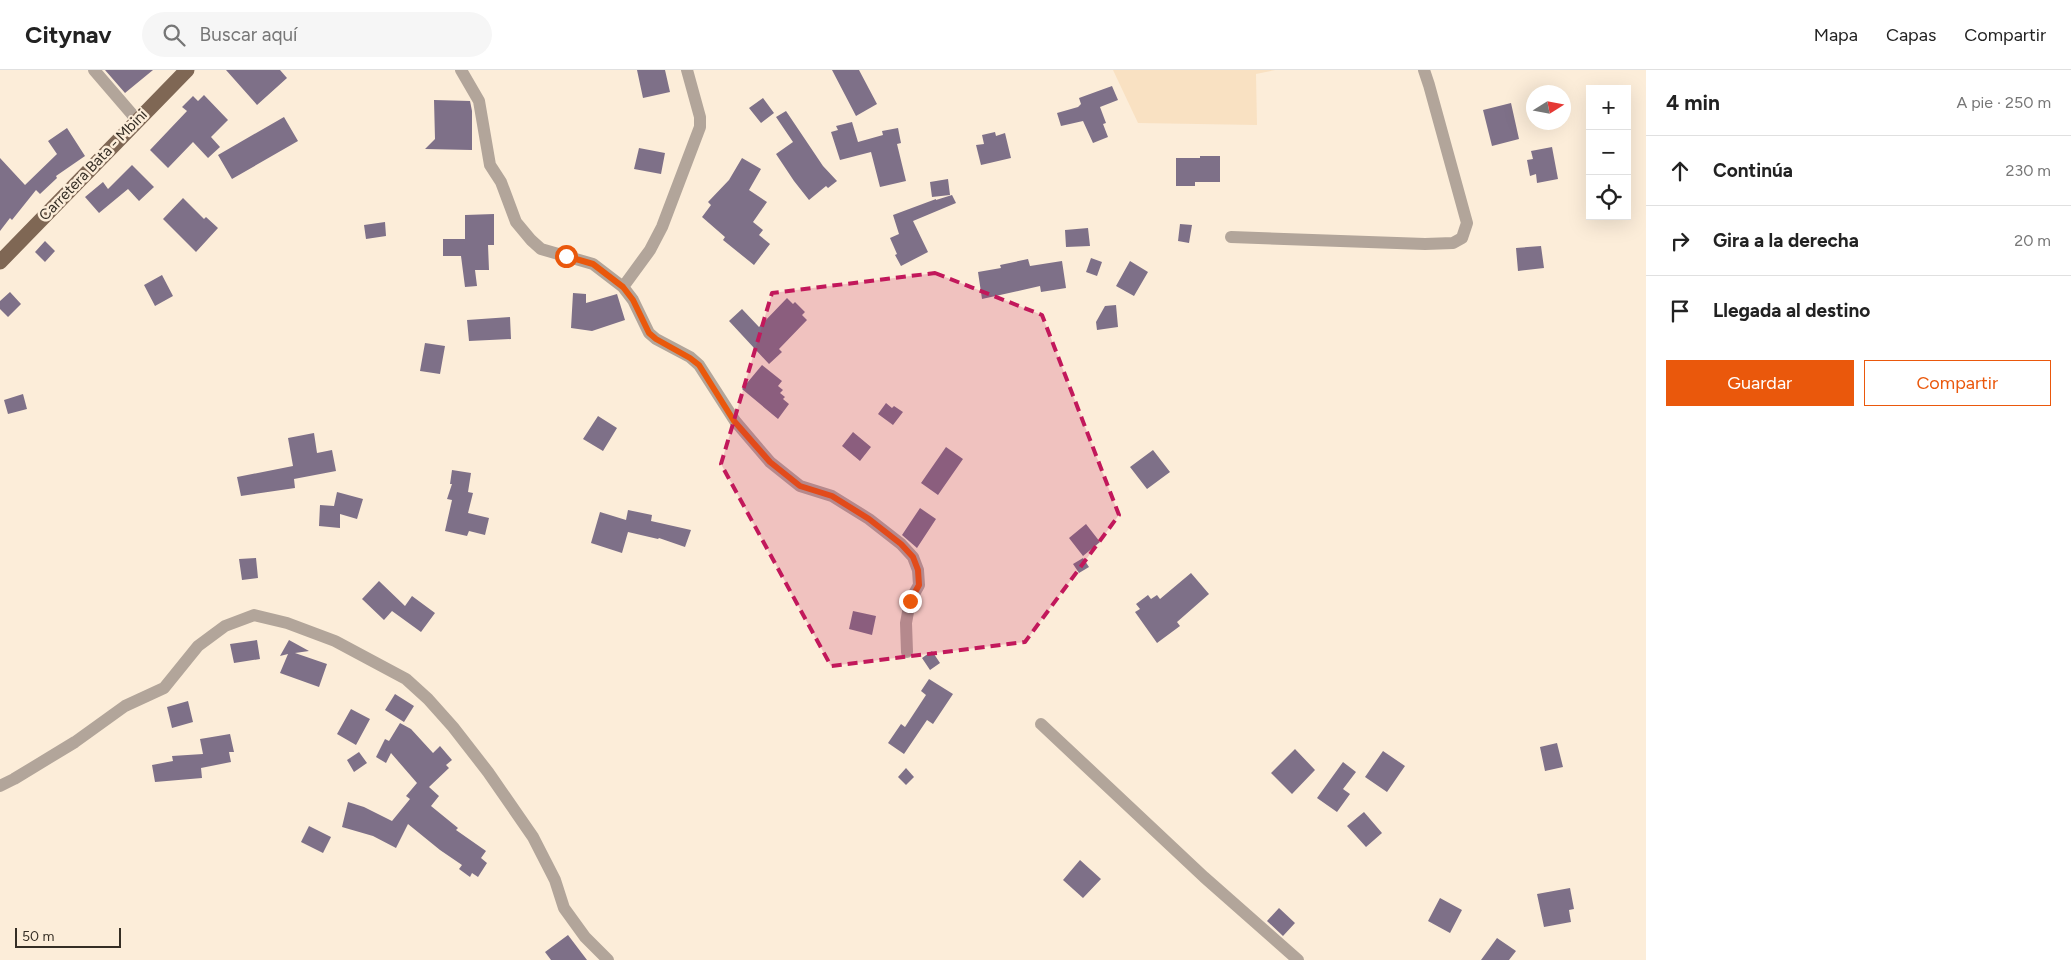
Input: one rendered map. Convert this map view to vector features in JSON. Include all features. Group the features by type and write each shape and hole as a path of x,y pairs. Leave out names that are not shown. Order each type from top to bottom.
{"main road":[{"name":"Carretera Bata - Mbini","path":"0,262 187,70"}],"street":[{"path":"94,70 137,120"},
{"path":"462,70 479,101 490,165 501,182 516,222 541,249 593,264 623,287 633,300 649,333 699,365 734,421 770,462 800,486 832,496 869,519 901,544 913,557 918,570 919,585 910,601 906,623 907,652"},
{"path":"623,287 650,250 662,227 700,127 700,117 687,70"},
{"path":"1231,238 1425,244 1453,243 1462,238 1466,223 1430,85 1424,70"},
{"path":"0,786 75,742 125,706 164,688 198,646 225,626 254,615 287,622 335,641 406,679 428,699 453,727 500,788 533,837 555,880 564,908 584,937 608,960"},
{"path":"1041,724 1204,877 1298,960"}],"highlighted area":[{"path":"935,273 1042,315 1119,515 1025,642 831,666 721,464 772,293"}],"shaded area":[{"path":"1113,70 1275,70 1256,74 1257,125 1138,123"}],"building":[{"path":"105,70 153,70 125,93"},
{"path":"226,70 280,70 287,78 257,105"},
{"path":"637,70 665,70 670,92 643,98"},
{"path":"832,70 859,70 877,104 856,116"},
{"path":"1112,86 1118,100 1100,107 1106,123 1103,124 1108,137 1093,143 1083,121 1061,126 1057,113 1078,107 1081,104 1079,98"},
{"path":"204,95 228,120 211,137 220,147 208,158 193,142 168,168 150,150 187,111 182,107 193,96 198,101"},
{"path":"763,98 774,113 761,123 749,108"},
{"path":"434,100 470,101 472,111 472,150 425,149 435,139"},
{"path":"1511,103 1519,139 1492,146 1483,110"},
{"path":"786,111 823,166 837,181 828,188 826,186 809,200 776,154 793,142 776,117"},
{"path":"284,117 298,141 232,179 218,155"},
{"path":"852,122 858,142 883,135 882,131 898,128 901,143 897,144 906,181 880,187 871,152 840,160 831,132 838,130 836,126"},
{"path":"67,128 85,156 56,176 57,178 40,194 36,190 12,220 10,218 0,231 0,158 25,185 57,154 48,141"},
{"path":"995,132 996,136 1005,133 1011,158 981,165 976,145 984,144 982,135"},
{"path":"1552,147 1558,179 1537,183 1536,174 1530,176 1527,160 1533,159 1531,151"},
{"path":"639,148 665,153 661,174 634,169"},
{"path":"1200,156 1220,156 1220,182 1195,182 1195,186 1176,186 1176,158 1200,158"},
{"path":"742,158 761,169 749,190 767,202 753,222 763,230 759,235 770,244 754,265 723,240 725,237 702,217 711,205 708,202 729,180"},
{"path":"132,165 154,187 139,201 128,189 99,213 85,197 103,182 108,189"},
{"path":"948,179 950,195 932,197 930,182"},
{"path":"952,195 956,203 913,221 928,252 901,266 895,255 897,254 890,238 899,234 893,215"},
{"path":"183,198 204,219 206,217 218,228 196,252 163,219"},
{"path":"494,214 494,245 488,245 489,270 475,270 477,286 465,287 461,256 443,256 443,239 465,239 465,215"},
{"path":"385,222 386,236 366,239 364,225"},
{"path":"1180,224 1192,225 1189,243 1178,241"},
{"path":"1088,228 1090,246 1066,247 1065,230"},
{"path":"45,241 55,251 45,262 35,252"},
{"path":"1541,246 1544,268 1518,271 1516,248"},
{"path":"1091,258 1102,262 1097,276 1086,272"},
{"path":"1028,259 1030,266 1062,261 1066,288 1041,292 1040,286 982,299 978,272 1001,268 1000,265"},
{"path":"1130,261 1148,272 1134,296 1116,286"},
{"path":"162,275 173,296 155,306 144,285"},
{"path":"10,292 21,304 8,317 0,309 0,301"},
{"path":"573,293 586,294 586,303 617,294 625,320 592,331 571,328"},
{"path":"787,298 793,304 795,302 805,312 802,315 807,320 779,349 782,352 769,364 729,321 742,309 759,327"},
{"path":"1116,305 1118,327 1097,330 1096,322 1105,306"},
{"path":"510,317 511,339 469,341 467,320"},
{"path":"425,343 445,346 440,374 420,371"},
{"path":"762,365 782,381 778,386 783,390 780,393 789,404 778,419 742,389"},
{"path":"23,394 27,409 8,414 4,400"},
{"path":"886,403 892,408 894,406 903,412 893,425 878,414"},
{"path":"598,416 617,428 603,451 583,439"},
{"path":"853,432 871,447 860,461 842,446"},
{"path":"314,433 317,453 332,450 336,471 294,479 295,488 241,496 237,477 293,466 288,438"},
{"path":"946,447 963,459 938,495 921,483"},
{"path":"1153,450 1170,472 1147,489 1130,467"},
{"path":"452,470 471,473 468,492 473,493 468,513 489,518 485,535 469,531 467,536 445,531 452,500 447,499 452,484 450,484"},
{"path":"337,492 363,499 357,519 340,514 340,528 319,526 320,505 334,506"},
{"path":"920,508 936,519 917,548 902,535"},
{"path":"628,510 652,515 651,521 691,530 685,547 659,538 628,532 622,553 591,543 600,512 626,520"},
{"path":"1086,524 1100,542 1083,556 1069,538"},
{"path":"256,558 258,578 242,580 239,559"},
{"path":"1083,558 1089,567 1079,573 1073,564"},
{"path":"1191,573 1209,594 1177,622 1180,626 1157,643 1135,612 1140,609 1136,604 1148,595 1151,599 1157,595 1160,599"},
{"path":"379,581 405,606 412,596 435,613 421,632 392,611 384,620 362,599"},
{"path":"853,611 876,616 872,635 849,629"},
{"path":"257,640 260,659 234,663 230,644"},
{"path":"289,640 309,651 295,653 327,664 319,687 280,673 288,654 280,656"},
{"path":"932,651 940,663 930,670 922,658"},
{"path":"929,679 953,694 933,724 927,720 904,754 888,743 901,724 905,727 926,695 921,691"},
{"path":"395,694 414,706 404,722 385,710"},
{"path":"188,701 193,722 172,728 167,707"},
{"path":"351,709 370,719 356,745 337,734"},
{"path":"400,723 411,729 433,753 440,746 452,760 446,765 449,768 429,787 439,796 431,806 458,828 456,830 486,851 481,858 487,863 478,877 472,873 470,877 459,869 462,865 408,824 396,848 373,836 342,827 348,802 364,807 392,821 410,799 406,796 417,783 391,753 386,763 376,757 385,739 389,741"},
{"path":"230,734 234,752 229,752 231,762 201,768 202,778 155,782 152,765 173,761 172,756 203,754 200,739"},
{"path":"1557,743 1563,767 1545,771 1540,747"},
{"path":"1295,749 1315,770 1292,794 1271,773"},
{"path":"1383,751 1405,766 1387,792 1365,777"},
{"path":"359,752 367,763 354,772 347,760"},
{"path":"1343,762 1356,772 1343,789 1350,794 1337,812 1317,798"},
{"path":"906,768 914,777 906,785 898,777"},
{"path":"1364,812 1382,833 1366,847 1347,826"},
{"path":"309,826 331,837 323,853 301,842"},
{"path":"1080,860 1101,879 1083,898 1063,880"},
{"path":"1570,888 1574,909 1569,910 1571,922 1544,927 1537,894"},
{"path":"1440,898 1462,910 1450,933 1428,921"},
{"path":"1279,908 1295,923 1283,936 1267,921"},
{"path":"568,935 587,960 551,960 545,952"},
{"path":"1497,938 1516,951 1509,960 1481,960"}],"route":[{"path":"566,256 593,264 623,287 639,310 649,333 699,365 734,421 770,462 800,486 832,496 869,519 901,544 913,557 918,570 919,585 910,601"}]}
